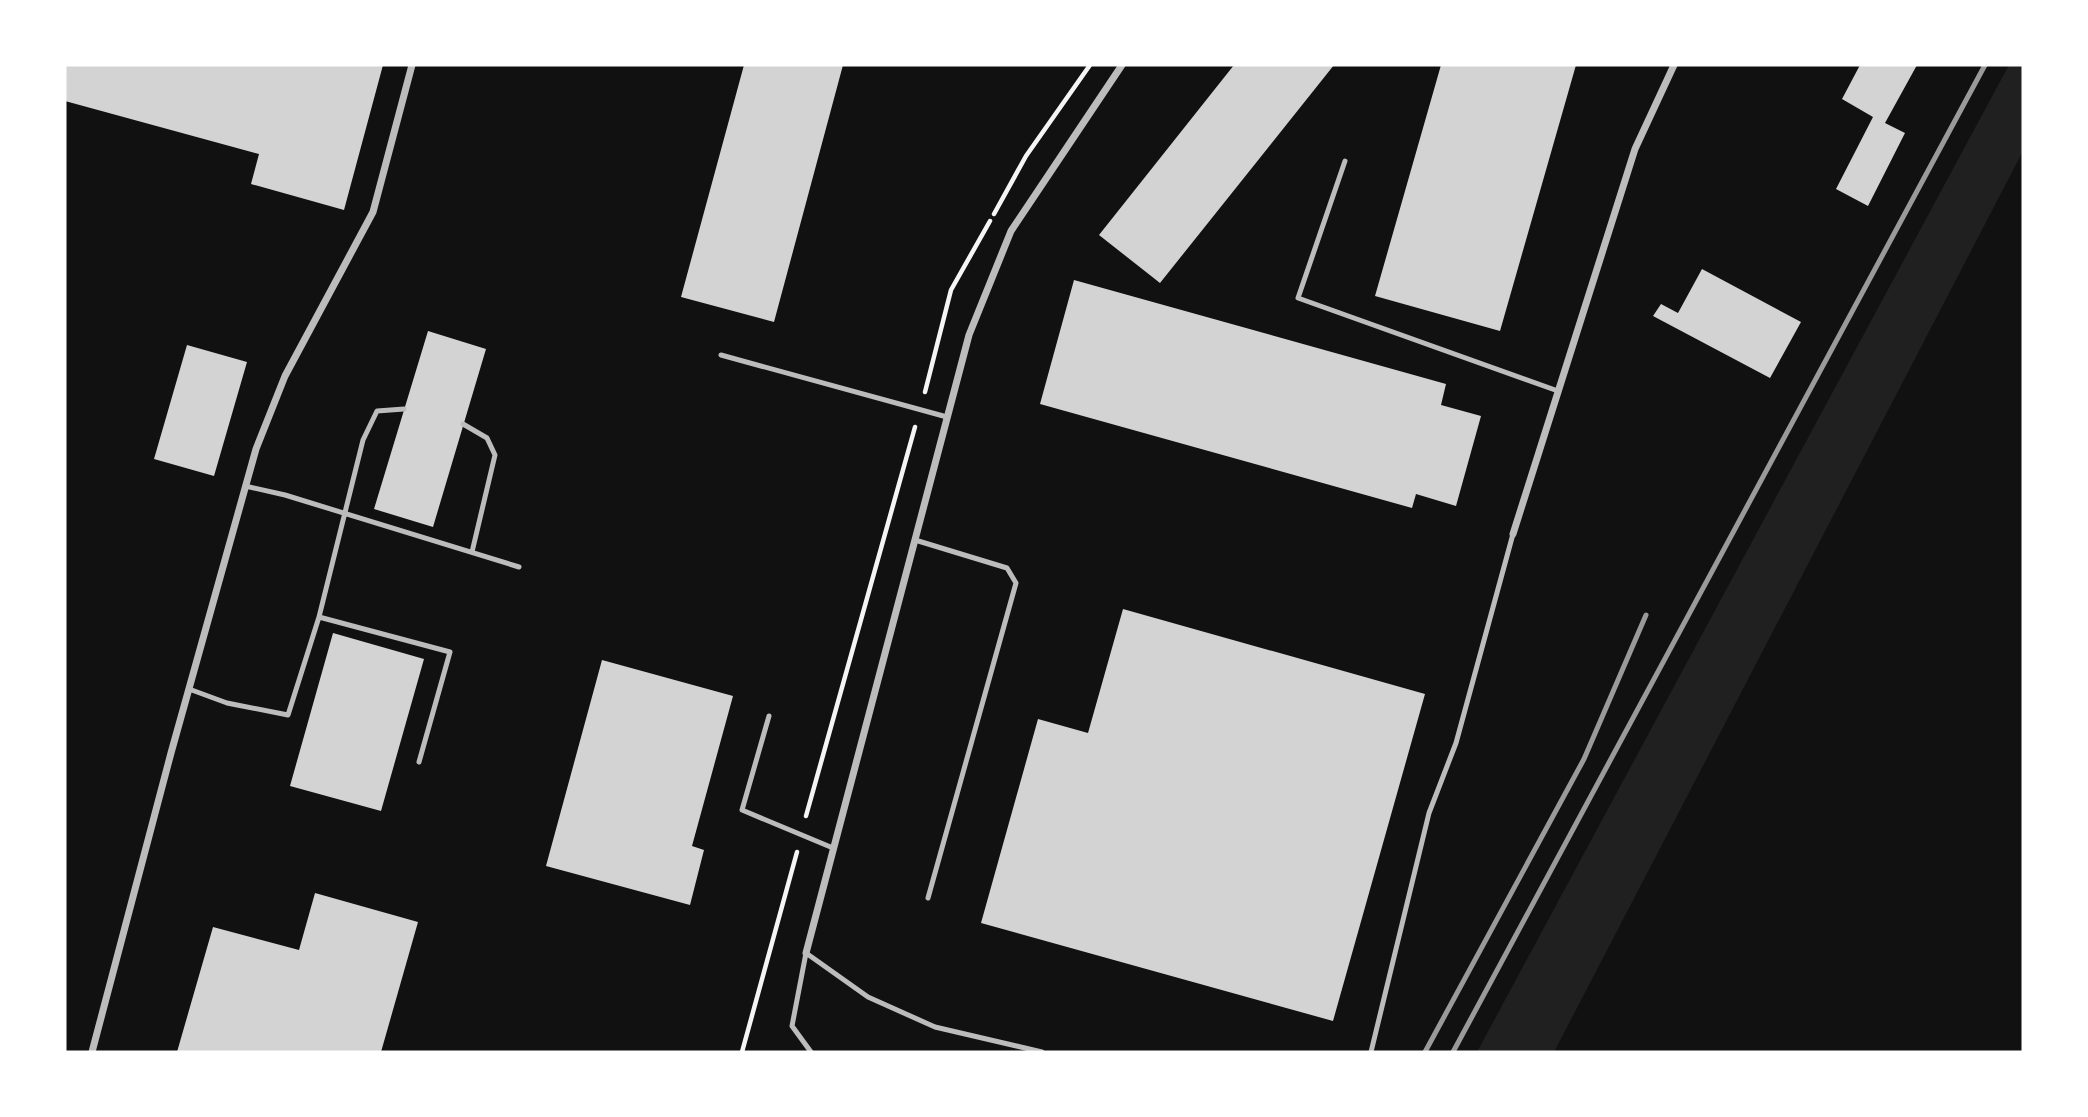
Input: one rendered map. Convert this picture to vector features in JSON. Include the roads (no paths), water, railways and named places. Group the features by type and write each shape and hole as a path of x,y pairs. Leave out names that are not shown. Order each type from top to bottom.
{"street":[{"path":"92,1052 256,449 285,376 373,212 412,65"},
{"path":"806,953 969,335 1011,231 1122,65"},
{"path":"1513,534 1635,149 1674,65"}],"lane":[{"path":"1345,162 1298,298 1558,391"},
{"path":"721,355 947,417"},
{"path":"189,689 227,703 288,715 319,617 363,440 377,411 404,410"},
{"path":"463,424 487,438 495,455 472,552"},
{"path":"245,486 285,495 519,566"},
{"path":"1370,1052 1429,813 1456,744 1513,534"},
{"path":"915,540 1007,568 1016,583 928,898"},
{"path":"319,617 450,652 419,762"},
{"path":"769,716 743,810 833,848"},
{"path":"811,1052 792,1026 806,953 868,997 935,1027 1042,1052"}],"railway":[{"path":"1453,1052 1985,65"},
{"path":"1425,1052 1584,759 1646,615"}]}
